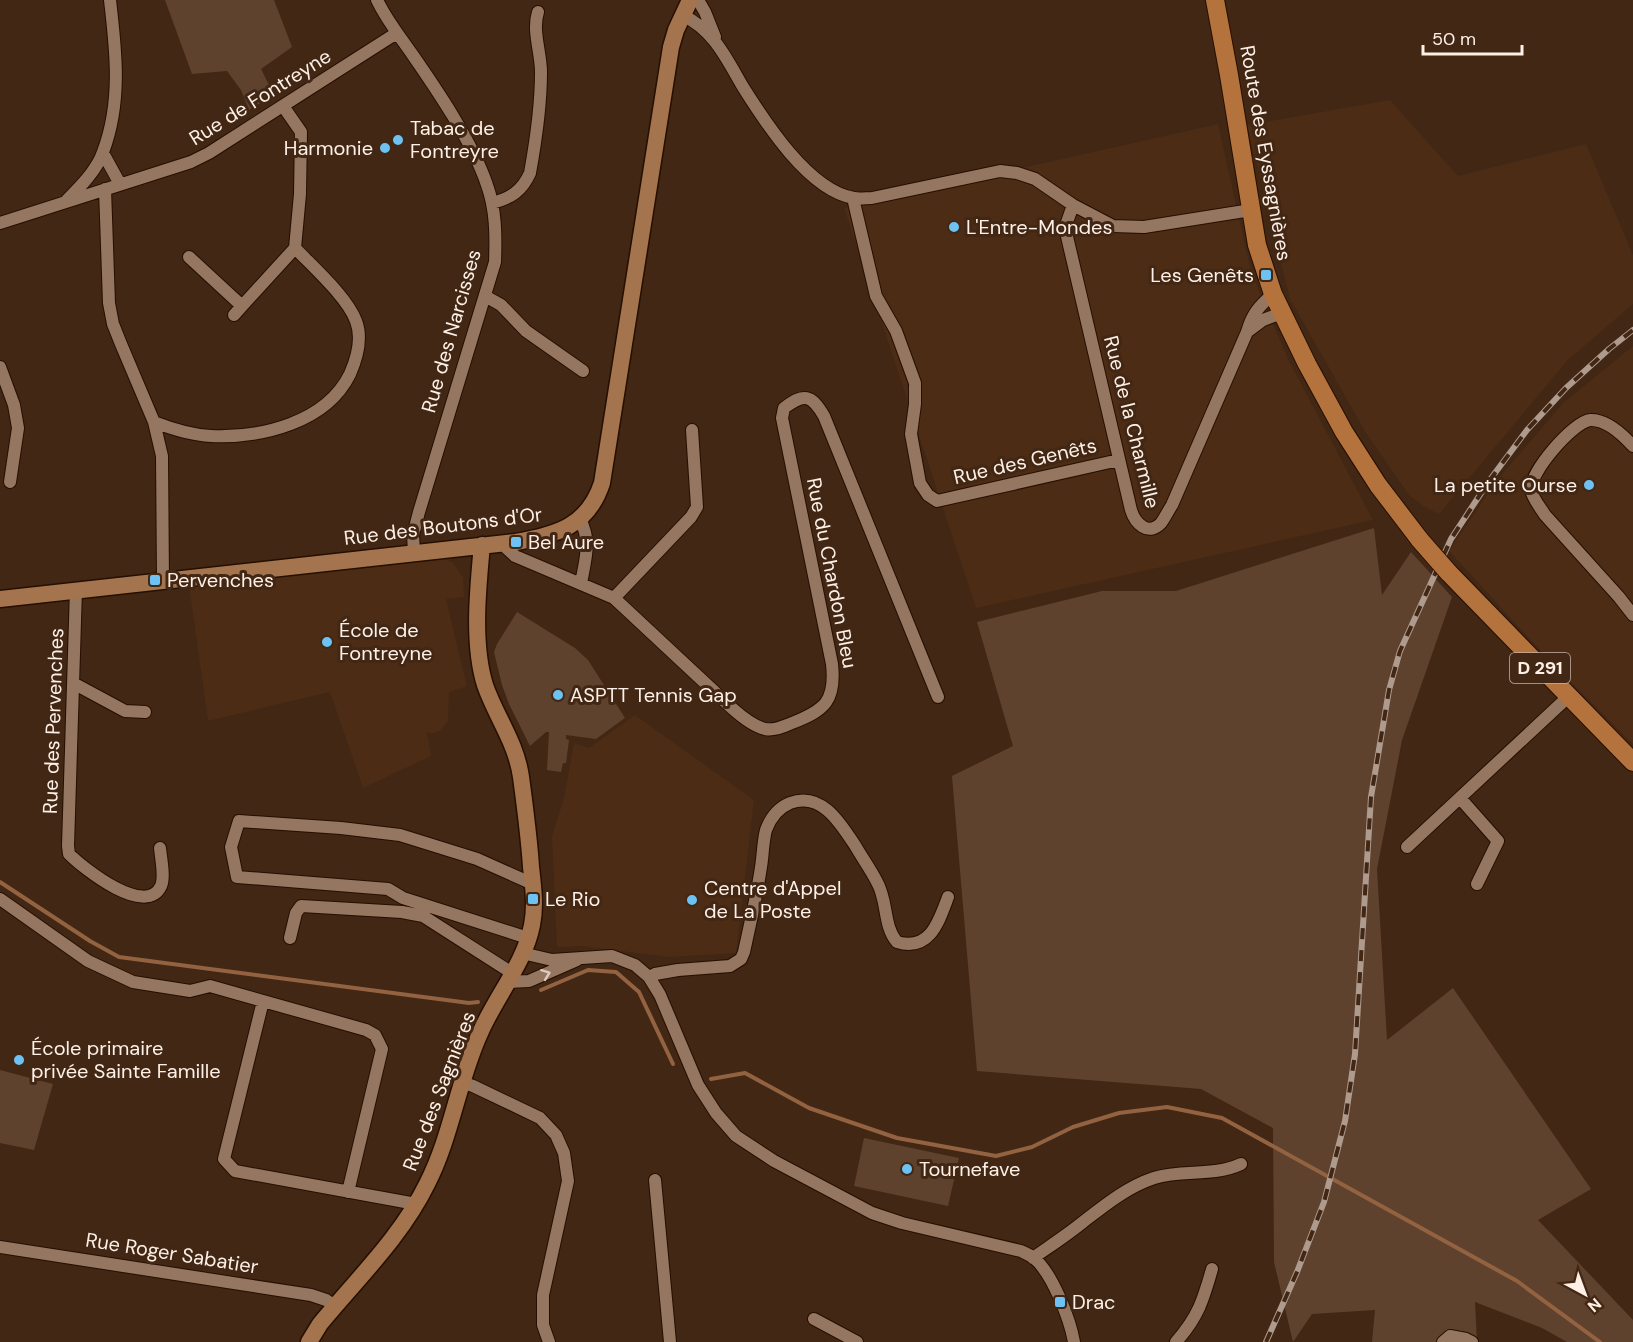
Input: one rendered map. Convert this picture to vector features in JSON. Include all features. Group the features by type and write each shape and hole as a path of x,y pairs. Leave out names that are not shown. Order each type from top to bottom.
{"main road":[{"name":"Rue des Boutons d'Or","path":"0,599 501,543 548,536 580,519 590,510 597,498 607,459 663,91 671,47 690,0"},
{"name":"Route des Eyssagnières","path":"1215,0 1257,245 1273,294 1307,364 1349,441 1378,485 1448,572 1633,762"},
{"name":"Rue des Sagnières","path":"309,1342 335,1306 404,1223 416,1204 439,1158 449,1131 461,1082 482,1028 525,945 533,916 529,837 517,756 489,695 481,669 478,639 482,545"}],"street":[{"path":"66,201 103,153 115,104 117,73 110,0"},
{"name":"Rue des Narcisses","path":"377,0 397,36 417,62 472,151 492,202 496,236 495,262 419,512 413,534 414,552"},
{"path":"698,0 716,40 764,120 807,170 836,191 853,198 872,198 1000,171 1017,173 1035,179 1073,205 1113,226 1144,227 1251,210"},
{"path":"492,202 508,198 516,193 524,185 530,173 540,92 541,69 535,21 538,12"},
{"path":"682,15 697,23 716,40"},
{"name":"Rue de Fontreyne","path":"0,223 191,162 209,153 392,36 397,36"},
{"path":"189,257 238,310 295,248 300,194 301,132 283,106"},
{"path":"103,153 120,184"},
{"path":"105,189 108,303 121,344 154,422 162,456 163,579"},
{"name":"Rue des Genêts","path":"853,198 876,296 896,331 915,383 911,434 920,483 928,495 937,501 1119,460"},
{"name":"Rue de la Charmille","path":"1073,205 1065,228 1134,520 1148,529 1161,523 1172,505 1256,309 1273,294"},
{"path":"154,422 178,431 238,436 274,429 301,419 318,410 335,395 348,378 357,359 360,340 356,321 341,297 295,248"},
{"path":"485,296 501,305 526,331 583,371"},
{"path":"1247,332 1263,320 1282,313"},
{"path":"0,367 14,405 18,428 10,482"},
{"name":"Rue du Chardon Bleu","path":"501,543 514,556 614,598 752,724 765,729 779,728 810,716 829,700 832,691 832,664 782,418 784,408 793,401 810,398 824,416 938,697"},
{"path":"1633,446 1615,430 1600,421 1587,420 1574,428 1541,465 1534,477 1531,489 1534,500 1545,515 1633,615"},
{"path":"614,598 691,517 697,507 692,430"},
{"path":"580,519 586,531 588,547 581,584"},
{"name":"Rue des Pervenches","path":"76,589 69,854 125,894 147,896 156,893 162,884 160,848"},
{"path":"73,683 125,711 146,712"},
{"path":"1407,847 1568,697"},
{"path":"1460,798 1498,841 1477,884"},
{"path":"649,977 670,971 730,966 741,959 761,868 766,831 779,810 799,801 809,801 823,807 833,814 841,825 884,896 889,928 897,942 912,944 930,935 937,925 948,897"},
{"path":"533,884 477,859 400,835 239,821 231,847 237,877 388,888 404,898 525,945 552,960 612,956 635,965 649,977 660,995 698,1085 716,1113 736,1136 774,1161 872,1213 902,1223 1022,1251 1033,1257 1050,1280 1069,1321 1074,1342"},
{"path":"0,899 88,961 133,982 190,991 210,986 366,1030 375,1035 382,1049 348,1192"},
{"path":"290,938 296,913 301,906 402,912 423,916 510,977 529,981 563,968 582,957"},
{"path":"263,1001 224,1159 234,1171 416,1204"},
{"path":"461,1082 540,1118 556,1135 564,1153 568,1181 543,1295 543,1325 549,1342"},
{"path":"1033,1257 1114,1198 1144,1182 1157,1177 1187,1172 1216,1173 1241,1164"},
{"path":"655,1180 670,1342"},
{"name":"Rue Roger Sabatier","path":"0,1247 311,1295 335,1306"},
{"path":"1176,1342 1192,1323 1204,1297 1212,1269"},
{"path":"814,1319 857,1342"},
{"path":"1443,1342 1450,1336 1472,1342"}],"shaded area":[{"path":"165,0 274,0 292,47 261,69 274,95 249,110 241,90 227,71 192,74"},
{"path":"1390,100 1458,176 1586,144 1633,255 1633,304 1568,360 1439,514 1423,506 1409,495 1366,433 1290,299 1247,125"},
{"path":"1218,124 1251,272 1288,359 1373,520 976,608 844,208"},
{"path":"1633,346 1633,744 1553,664 1449,551 1497,480 1563,403"},
{"path":"1374,528 1382,595 1411,552 1452,597 1402,740 1377,869 1387,1040 1453,988 1591,1189 1538,1220 1633,1320 1633,1342 1567,1342 1542,1328 1475,1302 1477,1342 1372,1342 1375,1310 1312,1314 1293,1342 1274,1262 1273,1128 1201,1089 977,1071 952,776 1013,746 977,622 1102,591 1176,591"},
{"name":"École de Fontreyne","path":"444,558 453,563 463,577 464,597 446,599 467,686 449,692 448,721 440,731 432,734 427,732 431,756 363,788 330,692 208,721 189,586"},
{"name":"ASPTT Tennis Gap","path":"517,612 575,648 588,660 625,718 596,739 566,735 566,739 569,740 566,763 563,763 561,772 547,770 549,732 530,746 502,685 494,652"},
{"path":"635,715 754,800 736,953 669,957 581,946 557,947 552,836 564,798 574,743 589,748"},
{"path":"0,1070 53,1084 34,1150 0,1143"},
{"name":"Tournefave","path":"864,1138 959,1158 948,1206 854,1186"}],"waterway":[{"path":"0,882 90,941 119,957 469,1003 478,1002"},
{"path":"541,990 588,970 616,972 639,992 673,1064"},
{"path":"711,1079 745,1073 809,1108 897,1138 996,1156 1032,1147 1073,1127 1119,1113 1167,1107 1222,1118 1517,1281 1600,1342"}],"railway":[{"path":"1266,1342 1297,1272 1324,1202 1345,1121 1355,1054 1371,797 1389,690 1400,651 1451,539 1489,481 1527,430 1566,388 1633,330"}],"place":[{"name":"Tabac de Fontreyre","path":"398,140"},
{"name":"Harmonie","path":"385,148"},
{"name":"L'Entre-Mondes","path":"954,227"},
{"name":"Les Genêts","path":"1266,275"},
{"name":"La petite Ourse","path":"1589,485"},
{"name":"Bel Aure","path":"516,542"},
{"name":"Pervenches","path":"155,580"},
{"name":"École de Fontreyne","path":"327,642"},
{"name":"ASPTT Tennis Gap","path":"558,695"},
{"name":"Le Rio","path":"533,899"},
{"name":"Centre d'Appel de La Poste","path":"692,900"},
{"name":"École primaire privée Sainte Famille","path":"19,1060"},
{"name":"Tournefave","path":"907,1169"},
{"name":"Drac","path":"1060,1302"}]}
